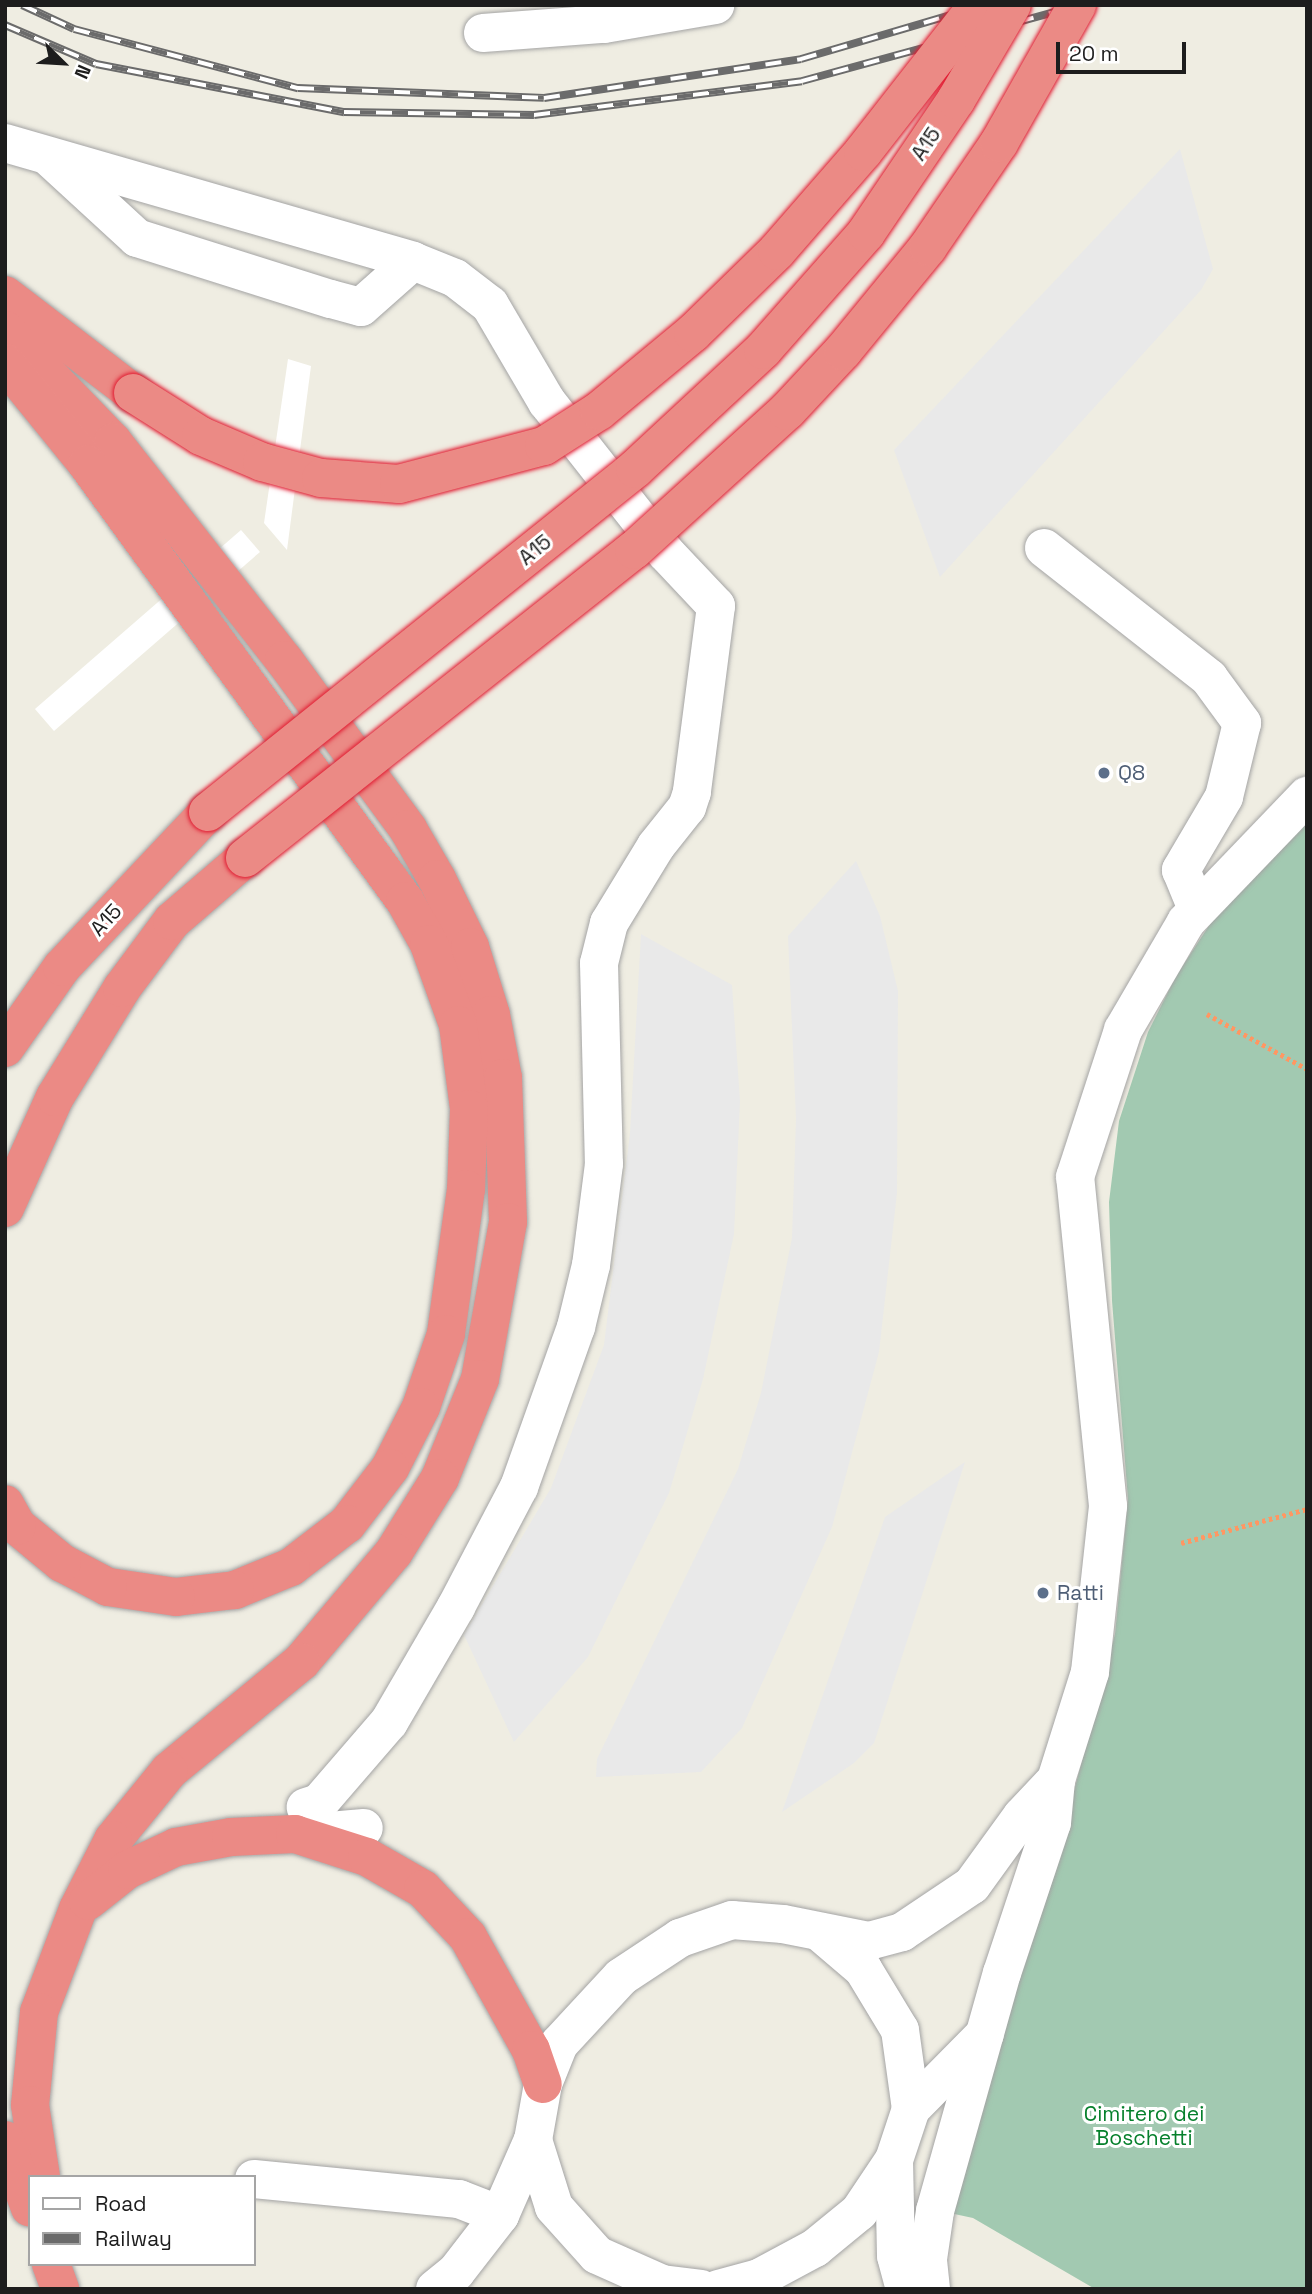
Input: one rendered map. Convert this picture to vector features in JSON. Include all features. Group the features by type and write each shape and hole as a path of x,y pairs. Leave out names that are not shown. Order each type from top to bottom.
{"highway":[{"path":"5,295 133,393 201,436 262,462 321,478 399,484 544,446 599,411 692,333 776,251 863,152 978,5"},
{"name":"A15","path":"5,1048 62,967 208,812 635,469 763,349 866,233 956,100 1013,5"},
{"path":"5,1149 85,1020 172,920 245,858 634,550 787,411 843,351 928,247 999,144 1077,5"},
{"path":"5,331 114,442 408,829 470,947 491,1015 503,1078 508,1222 498,1290 480,1378 440,1478 394,1552 301,1662 169,1771 113,1840 78,1909 39,2012 23,2154 28,2193"},
{"path":"5,363 87,464 371,848 405,901 429,944 458,1025 469,1109 466,1189 446,1334 421,1407 390,1468 347,1524 291,1567 235,1590 176,1597 108,1587 62,1563 18,1526 5,1504"},
{"path":"5,1208 24,1159 89,1038 172,920"},
{"path":"78,1909 139,1864 176,1847 301,1820 423,1889 468,1937 531,2050 543,2084"}],"street":[{"path":"483,33 604,24 715,5"},
{"path":"5,143 413,261 455,278 489,305 547,402 666,553 716,606 692,792 687,807 609,923 598,963 604,1164 591,1265 576,1327 519,1487 456,1607 389,1722 301,1820"},
{"path":"50,158 137,238 331,299 361,307 413,261"},
{"path":"1044,548 1209,678 1242,723 1224,797 1181,870 1197,909"},
{"path":"931,2289 928,2259 935,2211 989,2030 1002,1973 1052,1823 1056,1780 1090,1672 1108,1506 1075,1177 1123,1030 1197,909 1307,796"},
{"path":"435,2289 456,2272 500,2215 533,2140 543,2084 559,2044 586,2010 621,1977 680,1938 732,1920 783,1924 822,1934 869,1941 902,1932 938,1912 972,1885 1021,1816 1056,1780"},
{"path":"301,1820 364,1828"},
{"path":"718,2289 759,2278 814,2248 859,2212 894,2160 911,2109 901,2030 863,1969 822,1934"},
{"path":"911,2109 989,2030"},
{"path":"533,2140 554,2207 597,2255 662,2284 701,2289"},
{"path":"894,2160 896,2256 905,2289"},
{"path":"256,2178 459,2199 500,2215"},
{"path":"759,2278 796,2289"}],"path":[{"path":"1207,1014 1307,1069"},
{"path":"1181,1544 1307,1509"}],"green space":[{"name":"Cimitero dei Boschetti","path":"1307,819 1307,2289 1095,2289 973,2218 945,2212 1068,1814 1115,1634 1128,1499 1112,1301 1109,1202 1119,1121 1148,1032 1176,976 1212,921"}],"shaded area":[{"path":"1180,149 1213,269 1201,290 940,577 894,450"},
{"path":"856,861 880,916 898,991 897,1193 879,1352 832,1527 742,1728 701,1772 596,1777 597,1759 738,1469 761,1393 792,1238 796,1119 788,936"},
{"path":"641,934 732,985 740,1101 734,1234 703,1379 669,1493 588,1657 514,1742 464,1635 551,1488 604,1345 630,1133"},
{"path":"965,1462 874,1743 854,1763 782,1812 885,1517"}],"pier":[{"path":"288,359 311,366 287,550 264,523"},
{"path":"241,530 260,552 54,731 35,709"}],"railway":[{"path":"22,5 74,29 298,88 544,98 801,59 984,5"},
{"path":"5,25 96,64 344,112 534,115 802,81 1079,5"}],"place":[{"name":"Q8","path":"1104,773"},
{"name":"Ratti","path":"1043,1593"}]}
